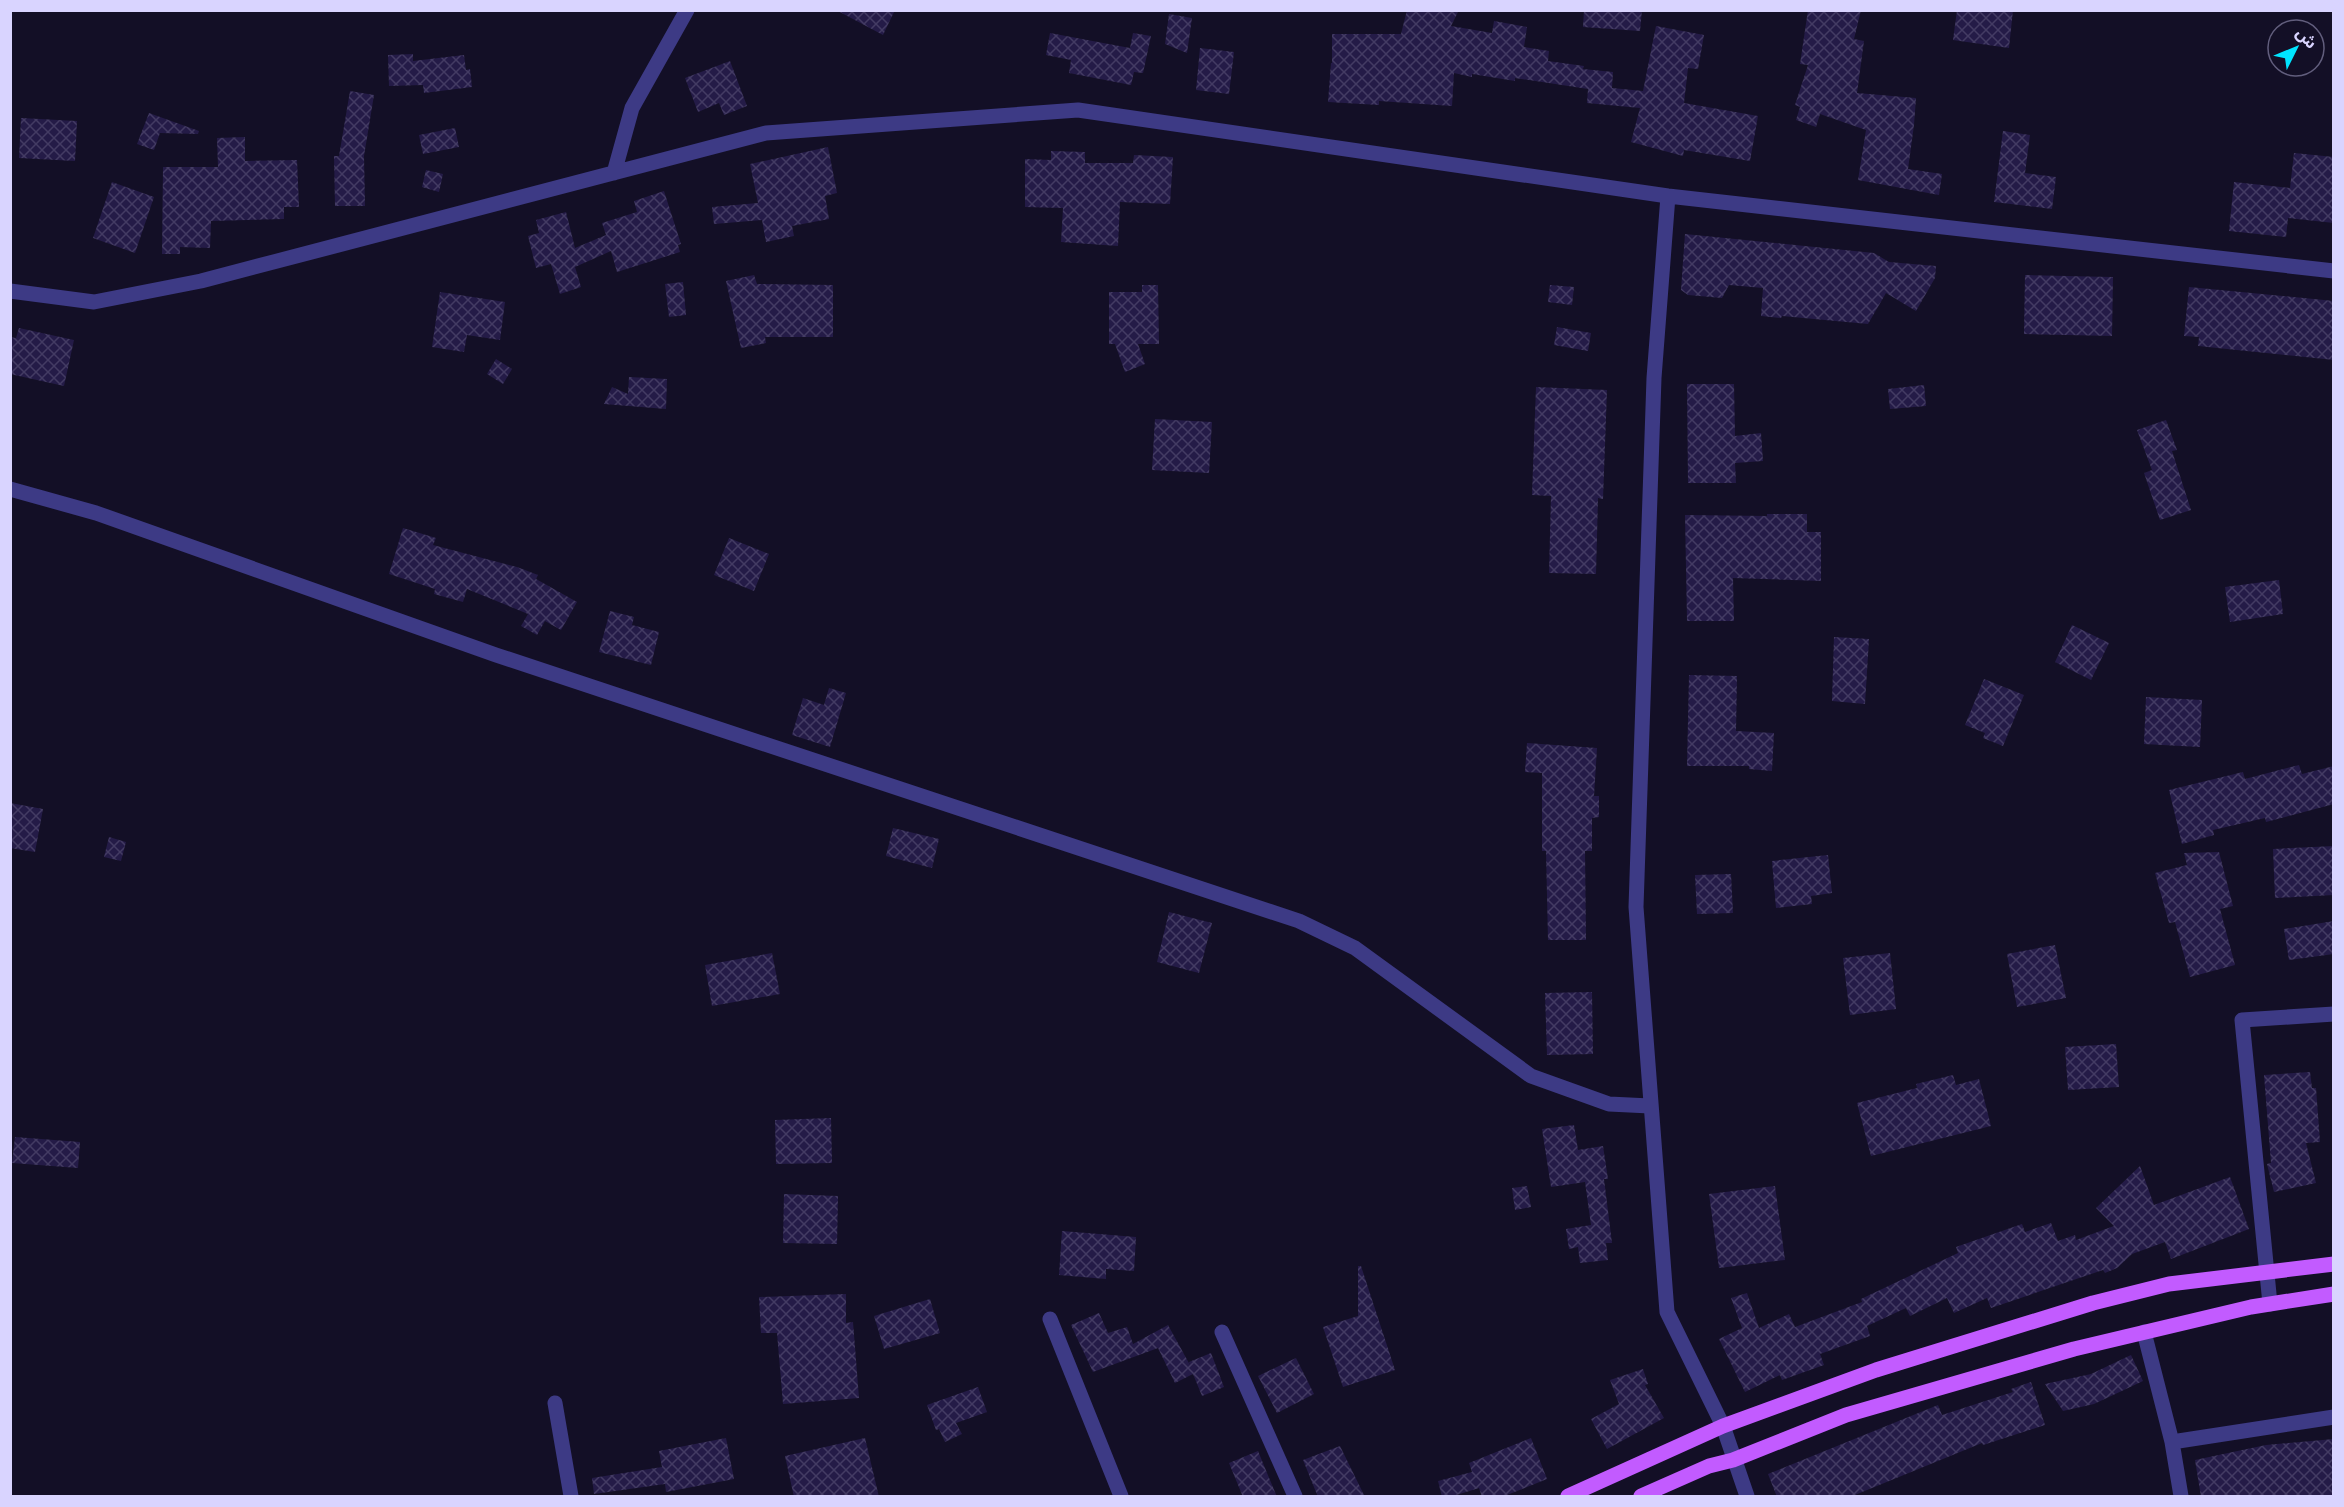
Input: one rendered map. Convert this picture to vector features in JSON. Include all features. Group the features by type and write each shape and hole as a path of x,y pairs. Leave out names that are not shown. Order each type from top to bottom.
{"main road":[{"path":"1568,1497 1723,1426 1876,1370 2093,1303 2169,1284 2334,1264"},
{"path":"1641,1497 1709,1466 1733,1460 1846,1415 2074,1349 2251,1307 2334,1294"}],"street":[{"path":"614,172 632,108 687,10"},
{"path":"10,291 94,302 201,281 766,133 1078,110 1668,196 2334,270"},
{"path":"1668,196 1654,378 1635,907 1667,1312 1723,1426 1747,1497"},
{"path":"10,489 96,513 496,655 1299,921 1355,948 1531,1076 1609,1104 1650,1106"},
{"path":"2270,1304 2242,1020 2334,1014"},
{"path":"1050,1319 1122,1497"},
{"path":"1222,1332 1295,1497"},
{"path":"2144,1332 2172,1442 2181,1497"},
{"path":"555,1403 571,1497"},
{"path":"2172,1442 2334,1418"}],"building":[{"path":"836,10 895,10 883,35"},
{"path":"1407,10 1459,10 1451,26 1492,33 1494,21 1527,27 1524,47 1549,51 1548,61 1584,66 1583,69 1613,72 1612,88 1643,91 1656,26 1704,35 1698,69 1688,68 1684,103 1758,116 1750,161 1684,150 1683,156 1631,142 1640,108 1587,103 1588,89 1515,78 1515,81 1454,73 1452,106 1379,101 1379,105 1328,102 1332,34 1401,34"},
{"path":"1584,10 1642,10 1640,31 1583,27"},
{"path":"1808,10 1861,10 1854,39 1864,41 1857,93 1916,98 1908,169 1942,174 1939,195 1858,180 1866,130 1820,114 1816,127 1796,120 1800,107 1795,105 1808,65 1800,64"},
{"path":"1957,10 2013,10 2009,48 1953,40"},
{"path":"1169,14 1192,18 1187,53 1165,44"},
{"path":"1050,33 1130,48 1133,33 1151,36 1143,73 1134,72 1131,85 1069,73 1071,60 1046,55"},
{"path":"1200,48 1234,52 1229,94 1196,90"},
{"path":"413,54 413,61 464,55 466,70 470,69 472,87 424,93 423,85 389,86 388,55"},
{"path":"730,61 747,106 724,115 719,103 698,112 685,78"},
{"path":"350,91 374,95 364,156 365,206 335,206 334,156 339,156"},
{"path":"149,113 199,131 198,134 160,133 154,150 137,144"},
{"path":"21,118 77,121 75,161 19,158"},
{"path":"455,128 459,147 423,154 419,135"},
{"path":"2003,131 2030,135 2025,173 2056,177 2052,209 1994,202"},
{"path":"245,137 245,161 297,160 299,207 284,207 284,219 211,221 210,248 180,247 180,254 162,254 163,167 218,167 217,138"},
{"path":"828,147 837,193 825,196 829,219 792,226 794,236 766,242 762,220 714,224 712,207 758,203 750,164"},
{"path":"1051,151 1085,152 1085,163 1133,163 1134,155 1173,157 1170,204 1120,202 1118,246 1061,242 1063,208 1025,207 1025,159 1051,160"},
{"path":"2294,153 2334,157 2334,223 2288,218 2286,237 2229,231 2234,182 2290,188"},
{"path":"426,170 443,174 439,192 422,187"},
{"path":"112,182 154,197 135,253 93,238"},
{"path":"664,191 681,244 678,245 680,252 617,272 611,251 575,267 581,287 560,294 551,264 536,268 528,236 539,233 536,220 566,212 575,248 606,235 602,223 637,212 634,201"},
{"path":"1685,234 1874,253 1889,262 1936,266 1935,278 1916,311 1886,293 1868,324 1761,316 1763,288 1729,285 1722,298 1688,295 1681,290"},
{"path":"754,275 757,284 833,285 833,337 765,337 766,343 741,348 726,281"},
{"path":"2025,275 2113,277 2112,336 2024,334"},
{"path":"683,282 686,315 669,317 665,284"},
{"path":"1142,285 1158,285 1159,344 1138,344 1145,364 1125,372 1115,344 1109,344 1109,292 1142,292"},
{"path":"1550,285 1574,287 1572,305 1548,302"},
{"path":"2189,287 2334,301 2334,360 2198,346 2199,337 2184,336"},
{"path":"440,292 505,302 500,340 467,335 464,352 432,347"},
{"path":"1557,327 1591,333 1588,351 1554,345"},
{"path":"19,328 74,340 64,386 10,374 10,337 16,338"},
{"path":"496,359 512,369 503,384 487,374"},
{"path":"629,377 667,379 666,409 604,404 612,387 628,394"},
{"path":"1687,384 1734,384 1735,436 1761,433 1763,461 1735,463 1736,483 1688,483"},
{"path":"1924,385 1926,406 1890,409 1888,389"},
{"path":"1536,387 1607,390 1603,499 1598,498 1596,574 1549,573 1551,496 1532,495"},
{"path":"1155,419 1212,422 1209,473 1152,470"},
{"path":"2166,420 2177,450 2172,451 2191,510 2160,520 2144,473 2152,470 2137,430"},
{"path":"1767,514 1807,514 1807,532 1821,532 1821,581 1733,578 1734,621 1687,621 1685,515 1767,516"},
{"path":"403,528 436,538 433,545 517,567 538,575 536,579 577,602 561,630 545,621 537,635 521,626 528,614 467,589 463,602 434,594 435,589 389,574"},
{"path":"729,538 769,554 754,591 714,575"},
{"path":"2279,580 2283,614 2230,622 2225,587"},
{"path":"610,611 634,617 632,625 659,632 651,665 599,652"},
{"path":"2072,625 2109,643 2091,680 2055,662"},
{"path":"1834,637 1869,639 1865,704 1832,701"},
{"path":"1689,675 1737,676 1736,731 1774,733 1772,771 1749,769 1749,766 1687,766"},
{"path":"1984,679 2024,695 2003,746 1983,738 1985,733 1965,725"},
{"path":"829,688 846,693 830,747 792,735 803,698 824,705"},
{"path":"2146,697 2202,700 2200,747 2144,744"},
{"path":"1527,743 1597,748 1594,796 1599,796 1599,817 1592,818 1592,851 1585,851 1586,940 1548,940 1546,851 1542,851 1542,773 1525,772"},
{"path":"2299,765 2302,774 2334,766 2334,804 2266,822 2265,818 2213,830 2214,835 2182,844 2169,790 2243,772 2245,779"},
{"path":"10,803 43,809 35,852 10,848"},
{"path":"893,828 939,839 932,868 886,856"},
{"path":"109,837 126,842 121,861 104,857"},
{"path":"2334,846 2334,895 2275,898 2273,849"},
{"path":"2219,852 2233,906 2220,909 2235,965 2190,977 2175,922 2169,923 2155,873 2187,865 2184,853"},
{"path":"1828,855 1832,893 1811,896 1812,904 1776,908 1772,861"},
{"path":"1731,874 1733,913 1697,914 1695,875"},
{"path":"1169,912 1212,923 1199,973 1157,962"},
{"path":"2334,921 2334,954 2289,960 2284,929"},
{"path":"2055,945 2066,998 2017,1007 2007,954"},
{"path":"772,953 780,994 712,1006 705,965"},
{"path":"1890,953 1896,1009 1850,1015 1843,958"},
{"path":"1592,992 1593,1054 1547,1055 1545,993"},
{"path":"2116,1044 2119,1087 2068,1090 2065,1047"},
{"path":"2310,1072 2312,1088 2316,1088 2320,1142 2306,1143 2316,1183 2274,1192 2267,1164 2271,1163 2264,1075"},
{"path":"1953,1075 1956,1085 1979,1079 1991,1126 1871,1156 1857,1103 1917,1088 1916,1084"},
{"path":"831,1118 832,1163 776,1164 775,1120"},
{"path":"1574,1125 1578,1150 1603,1146 1608,1179 1604,1179 1612,1243 1606,1243 1608,1260 1580,1263 1578,1247 1569,1249 1566,1229 1591,1225 1585,1182 1551,1187 1542,1129"},
{"path":"15,1137 80,1142 78,1168 12,1163"},
{"path":"2140,1166 2154,1205 2230,1177 2249,1229 2171,1259 2165,1242 2132,1254 2117,1268 2105,1273 2103,1270 1991,1308 1987,1298 1954,1313 1947,1298 1910,1316 1906,1308 1867,1326 1870,1336 1820,1354 1824,1365 1782,1380 1780,1375 1745,1392 1719,1339 1742,1328 1731,1298 1747,1293 1759,1328 1789,1314 1795,1327 1862,1302 1861,1299 1958,1253 1956,1247 2022,1224 2025,1232 2051,1223 2058,1241 2075,1235 2076,1240 2114,1226 2096,1208"},
{"path":"1527,1186 1531,1207 1515,1210 1512,1188"},
{"path":"1775,1186 1785,1260 1719,1268 1709,1194"},
{"path":"784,1194 838,1196 837,1244 783,1243"},
{"path":"1062,1231 1136,1237 1134,1271 1106,1269 1106,1279 1059,1275"},
{"path":"1358,1266 1361,1266 1395,1370 1343,1387 1323,1327 1358,1316"},
{"path":"846,1294 846,1323 853,1322 859,1398 783,1404 777,1333 761,1333 759,1297"},
{"path":"930,1299 940,1333 884,1349 874,1316"},
{"path":"1099,1313 1108,1333 1127,1327 1133,1344 1168,1325 1190,1365 1189,1362 1211,1353 1224,1387 1202,1396 1193,1374 1175,1383 1158,1348 1093,1372 1071,1325"},
{"path":"2131,1355 2143,1381 2094,1404 2063,1411 2045,1384 2091,1374"},
{"path":"1296,1358 1314,1394 1277,1413 1258,1376"},
{"path":"1643,1369 1648,1384 1645,1385 1664,1418 1607,1449 1591,1419 1619,1404 1610,1380"},
{"path":"2031,1382 2045,1425 1983,1445 1982,1443 1850,1497 1777,1497 1768,1474 1938,1405 1942,1415 2013,1392 2011,1389"},
{"path":"978,1387 987,1412 956,1423 962,1434 945,1442 939,1429 936,1430 927,1405"},
{"path":"726,1438 734,1479 666,1492 665,1484 594,1494 592,1478 662,1467 659,1451"},
{"path":"865,1438 879,1497 794,1497 785,1456"},
{"path":"1531,1438 1547,1479 1502,1497 1482,1497 1479,1488 1450,1497 1442,1497 1438,1481 1472,1472 1469,1463"},
{"path":"2334,1439 2334,1497 2201,1497 2195,1460 2266,1445"},
{"path":"1340,1446 1365,1497 1318,1497 1303,1460"},
{"path":"1258,1451 1277,1497 1243,1497 1229,1463"}]}
